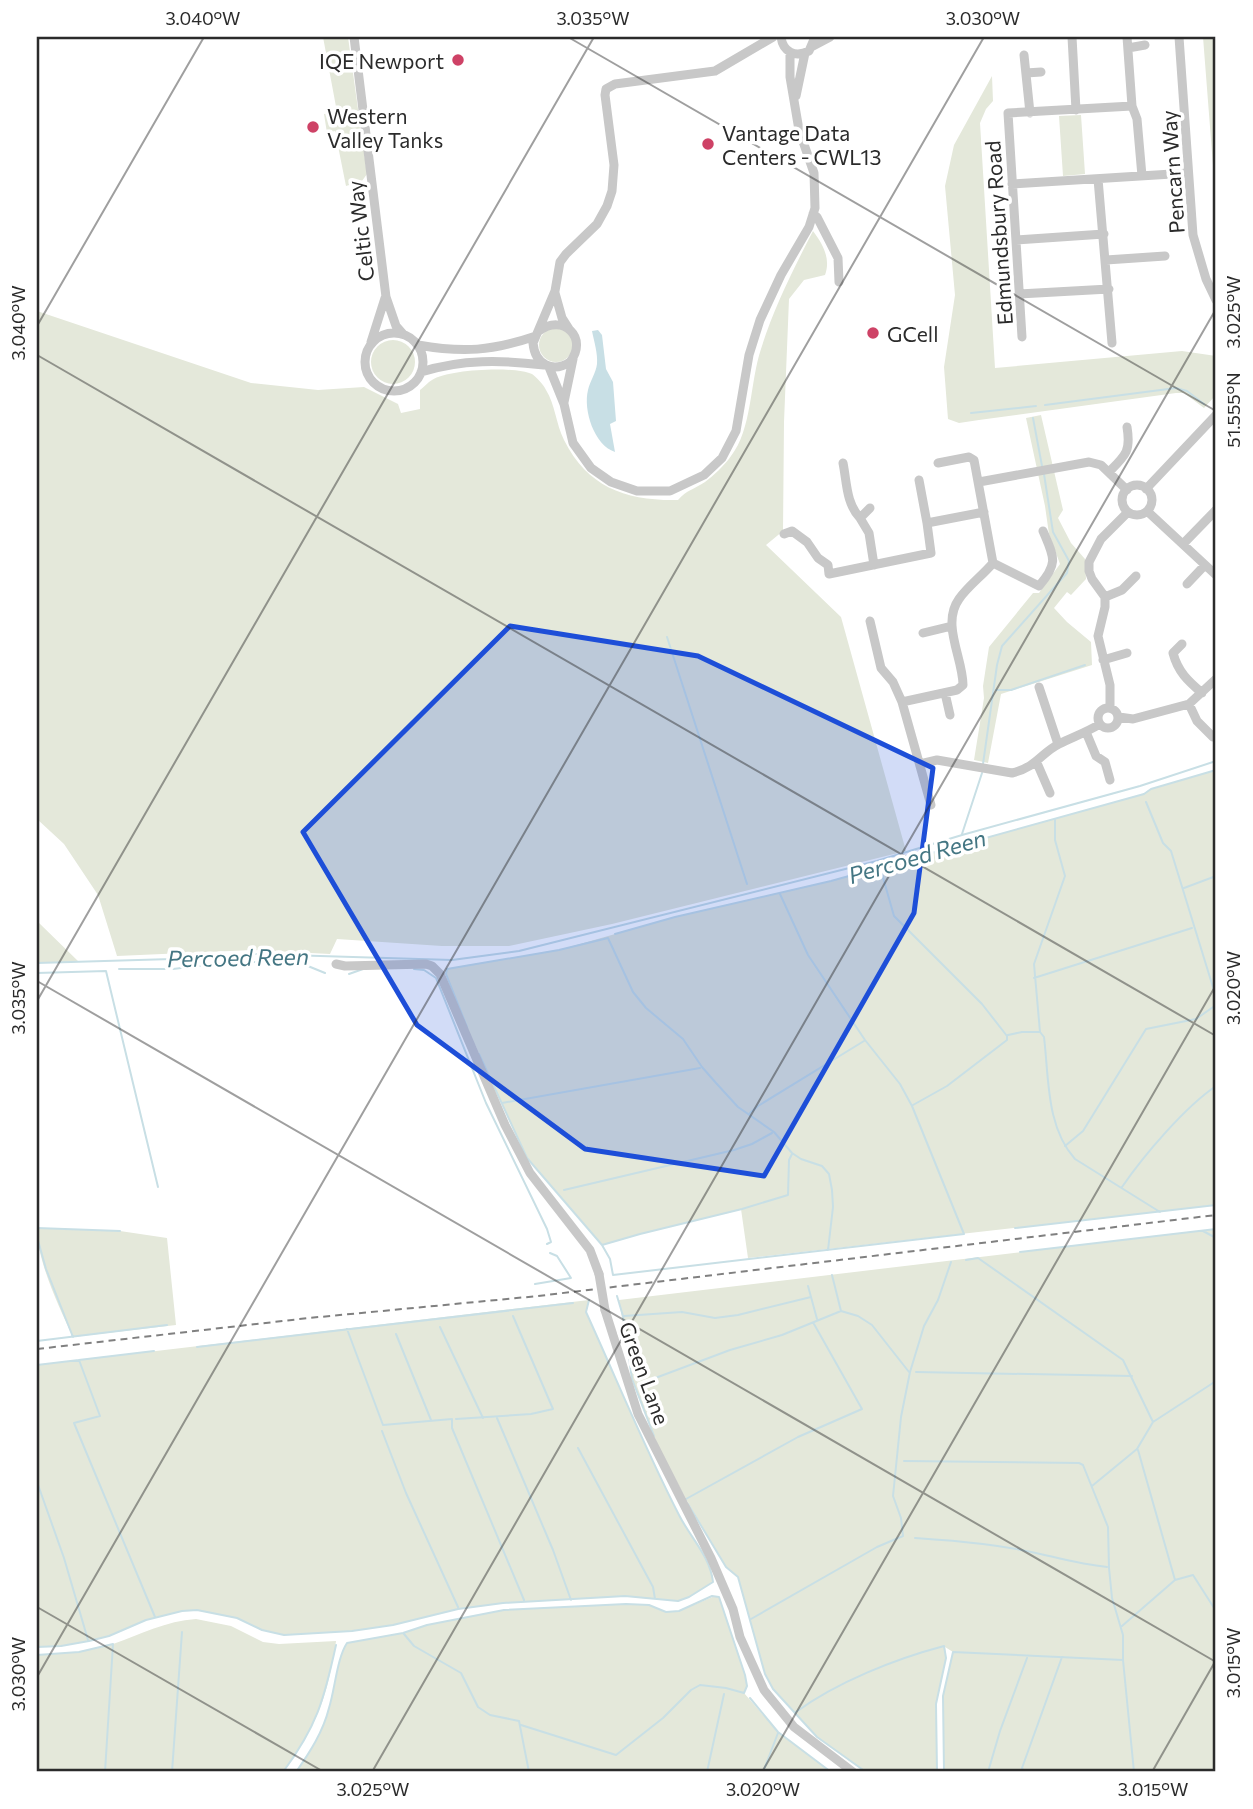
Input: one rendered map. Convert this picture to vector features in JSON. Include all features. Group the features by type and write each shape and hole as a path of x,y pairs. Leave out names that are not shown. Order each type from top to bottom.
{"street":[{"name":"Celtic Way","path":"354,37 386,297 396,326 418,345 447,351 507,346 537,334"},
{"path":"790,53 830,37"},
{"path":"1072,37 1076,110"},
{"path":"1128,37 1132,106 1137,119 1142,176"},
{"name":"Pencarn Way","path":"1179,37 1188,173 1197,250 1216,300"},
{"path":"547,366 564,404 573,443 591,468 611,482 624,488 655,492 682,487 704,475 722,458 736,431 749,355 760,320 813,214 814,173 799,130 790,53 775,40 751,48 715,71 615,84 606,89 614,165 612,191 597,224 560,262 555,291 537,334 534,351 539,361 547,366 563,366 573,359"},
{"path":"795,104 811,45"},
{"path":"1128,48 1145,45"},
{"path":"1024,55 1030,113"},
{"path":"1026,73 1041,72"},
{"name":"Edmundsbury Road","path":"1022,337 1008,113 1132,106"},
{"path":"1012,184 1188,173"},
{"path":"1098,179 1112,343"},
{"path":"813,214 836,252 839,282"},
{"path":"1016,240 1104,234"},
{"path":"1106,260 1165,256"},
{"path":"1019,294 1109,289"},
{"path":"555,291 562,318 574,335 577,347 564,404"},
{"name":"Celtic Way","path":"386,297 365,359 368,375 380,387 397,391 405,389 418,379 421,372 449,364 501,360 547,366"},
{"path":"537,334 552,324 560,324 569,329"},
{"path":"370,345 385,334 403,334"},
{"path":"418,345 423,363 421,372"},
{"path":"1146,489 1216,415"},
{"path":"1109,471 1128,452 1127,427"},
{"path":"938,463 969,457 974,460 993,563"},
{"path":"979,482 1089,462 1101,465 1127,490"},
{"path":"843,463 853,510 869,533 874,565"},
{"path":"784,534 792,531 807,542 818,558 828,565 830,574 931,554 919,480"},
{"path":"1135,486 1146,489 1152,503 1147,511 1136,515 1128,512 1122,500 1127,490 1135,486"},
{"path":"860,518 870,508"},
{"path":"1183,544 1216,510"},
{"path":"1147,511 1216,575"},
{"path":"927,523 984,512"},
{"path":"1110,708 1110,685 1098,636 1105,597 1088,571 1089,562 1101,538 1128,512"},
{"path":"993,563 1039,586 1053,566 1054,557 1042,531"},
{"path":"902,702 957,690 963,685 952,626 953,609 993,563"},
{"path":"1187,584 1205,565"},
{"path":"1105,597 1122,590 1136,576"},
{"path":"870,621 881,668 893,681 902,702 931,805"},
{"path":"923,633 952,626"},
{"path":"1182,644 1173,653 1176,663 1186,679 1202,693"},
{"path":"1103,660 1127,653"},
{"path":"1119,717 1133,719 1189,704 1216,679"},
{"path":"1039,687 1058,744"},
{"path":"945,693 950,715"},
{"path":"1189,704 1197,721 1213,737"},
{"path":"1110,708 1115,710 1119,717 1113,727 1105,728 1098,718 1099,712 1110,708"},
{"path":"920,764 937,760 1013,773 1037,763 1058,744 1100,724"},
{"path":"1086,732 1096,756 1105,762 1110,780"},
{"path":"1037,763 1050,793"},
{"name":"Green Lane","path":"336,964 345,966 416,963 432,966 440,974 505,1125 530,1173 590,1250 599,1274 605,1310 638,1414 711,1558 733,1609 740,1637 764,1690 794,1727 853,1772"}],"highlighted area":[{"path":"510,626 698,656 933,768 914,913 764,1176 585,1149 417,1025 303,832"}],"shaded area":[{"path":"323,37 348,37 367,174 362,181 346,186 335,131 327,133 324,114 337,112"},
{"path":"1203,37 1216,37 1216,204"},
{"path":"992,76 993,101 980,123 995,368 1182,351 1216,356 1216,395 1204,408 1184,393 1176,393 959,423 948,419 944,367 955,295 945,186 954,145"},
{"path":"1081,115 1085,174 1063,176 1059,116"},
{"path":"813,231 825,252 827,269 825,275 804,280 789,299 783,531 766,545 841,617 906,851 612,924 509,946 442,946 337,939 330,954 253,950 117,956 98,895 64,844 37,819 37,311 251,383 318,390 364,387 398,404 401,413 420,409 420,390 440,376 497,369 532,374 545,388 564,440 585,470 597,480 626,494 659,500 678,500 715,474 738,445 747,419 757,362 766,333"},
{"path":"556,328 568,333 573,345 568,357 556,362 544,357 539,345 544,333"},
{"path":"393,340 409,346 415,362 409,378 393,384 377,378 371,362 377,346"},
{"path":"1041,415 1063,510 1058,518 1071,543 1085,559 1086,579 1071,595 1067,592 1054,608 1091,642 1092,665 1001,694 988,763 974,760 989,647 1033,593 1039,593 1060,564 1049,534 1026,418"},
{"path":"1216,770 1216,1205 748,1258 741,1209 602,1245 527,1158 446,974 447,969 559,950 675,917 831,881 1144,794 1151,789"},
{"path":"37,921 79,962 37,963"},
{"path":"37,1228 120,1231 167,1238 176,1325 73,1337 45,1269"},
{"path":"1216,1229 1216,1772 944,1772 943,1696 953,1652 945,1647 946,1658 936,1704 937,1772 866,1772 817,1737 773,1689 765,1674 738,1577 726,1567 686,1499 659,1448 632,1379 619,1300"},
{"path":"589,1300 586,1313 683,1523 708,1564 713,1582 678,1601 625,1596 503,1603 458,1609 393,1625 352,1631 284,1635 262,1630 237,1618 197,1610 182,1611 146,1620 110,1636 61,1646 37,1647 37,1365"},
{"path":"715,1596 719,1597 745,1675 747,1686 744,1693 778,1732 831,1772 296,1772 323,1725 347,1643 504,1610 626,1604 649,1605 666,1612 679,1611"},
{"path":"196,1619 231,1626 263,1642 279,1644 336,1641 327,1688 318,1714 283,1772 37,1772 37,1655 94,1649 164,1625"}],"water":[{"path":"598,330 602,335 606,369 613,382 616,421 610,424 615,452 596,435 587,407 588,390 597,364 592,331"}],"waterway":[{"path":"1045,405 1176,388 1187,391 1204,404"},
{"path":"971,413 1036,406"},
{"path":"1033,418 1042,466"},
{"path":"983,764 1002,646 1067,573 1069,561 1053,532 1044,474"},
{"path":"667,637 747,884"},
{"path":"996,690 1011,690 1085,665"},
{"path":"37,963 253,954 452,960 519,951 877,861 1140,786 1216,761"},
{"name":"Percoed Reen","path":"615,934 675,917 831,881 1144,794 1151,789 1216,770"},
{"path":"962,834 982,773"},
{"path":"1146,802 1163,843 1171,851 1216,997"},
{"path":"1055,820 1055,840 1065,876 1034,964 1040,1032 1044,1037 1054,1117 1059,1132 1075,1159 1160,1212"},
{"path":"880,867 894,916 982,1004 1007,1036 1007,1040 947,1086 913,1105"},
{"path":"1184,888 1216,876"},
{"path":"479,1054 527,1158 602,1245 610,1259 613,1275 964,1234 912,1106 900,1084 865,1040 808,955 780,894"},
{"path":"1034,978 1192,928"},
{"path":"467,1027 446,974 447,969 559,950 608,938 633,992 646,1008 683,1039 702,1067 738,1107 774,1132 792,1153 822,1166 829,1174 833,1207 828,1250"},
{"path":"119,969 173,969 259,962 303,964 325,973"},
{"path":"349,974 363,969"},
{"path":"414,969 424,970 436,978 486,1103 547,1229 551,1242 547,1244"},
{"path":"37,973 106,971 158,1187"},
{"path":"1065,1146 1083,1131 1146,1029 1196,1019 1216,1005"},
{"path":"1008,1035 1040,1032"},
{"path":"750,1113 864,1041"},
{"path":"502,1103 700,1068"},
{"path":"1122,1187 1166,1132 1191,1106 1216,1086"},
{"path":"564,1190 734,1150 772,1133"},
{"path":"602,1245 788,1195 789,1160 792,1154"},
{"path":"1015,1228 1216,1205"},
{"path":"37,1228 120,1231"},
{"path":"1020,1252 1216,1229"},
{"path":"1203,1231 1216,1238"},
{"path":"37,1237 46,1269 73,1337"},
{"path":"535,1284 571,1278 557,1256 550,1253"},
{"path":"966,1260 978,1258 1123,1360 1153,1422"},
{"path":"751,1619 877,1547 903,1536 901,1518 893,1496 901,1417 910,1372 924,1326 938,1300 951,1262"},
{"path":"832,1275 841,1311"},
{"path":"808,1286 817,1319"},
{"path":"617,1296 623,1316 632,1379 654,1436"},
{"path":"624,1316 682,1312 715,1318 811,1297"},
{"path":"37,1647 89,1641 109,1636 146,1620 182,1611 197,1610 237,1618 262,1630 284,1635 352,1631 393,1625 458,1609 503,1603 625,1596 678,1601 713,1582 708,1564 667,1490 586,1312 589,1300"},
{"path":"197,1347 573,1303"},
{"path":"642,1383 730,1350 782,1335 841,1311 858,1316 872,1325 909,1372"},
{"path":"456,1419 531,1414 553,1409 513,1316"},
{"path":"686,1499 798,1437 862,1409 814,1324"},
{"path":"37,1341 167,1325"},
{"path":"440,1327 483,1418"},
{"path":"347,1329 383,1425 452,1419 452,1428 524,1600"},
{"path":"396,1334 431,1420"},
{"path":"37,1365 154,1351"},
{"path":"79,1360 100,1416 74,1423 155,1617"},
{"path":"916,1372 1132,1376"},
{"path":"1092,1486 1137,1449 1153,1422 1216,1381"},
{"path":"497,1418 553,1550 571,1600"},
{"path":"382,1431 406,1493 458,1607"},
{"path":"578,1448 653,1587 655,1599"},
{"path":"1138,1450 1175,1580"},
{"path":"904,1461 1083,1465 1108,1527 1112,1598 1123,1635 1134,1772"},
{"path":"37,1482 64,1558 88,1640"},
{"path":"688,1504 726,1567 738,1577 765,1674 773,1689 817,1737 866,1772"},
{"path":"915,1538 1000,1546 1107,1567"},
{"path":"1122,1626 1175,1580 1193,1575 1216,1611"},
{"path":"296,1772 323,1725 347,1643 504,1610 626,1604 649,1605 666,1612 679,1611 712,1596 719,1597 745,1675 747,1686 744,1693 700,1685 616,1755 521,1725"},
{"path":"172,1772 182,1632"},
{"path":"404,1634 414,1646 461,1673 478,1707 490,1715 519,1721 529,1772"},
{"path":"37,1655 79,1652 113,1644 105,1772"},
{"path":"283,1772 295,1756 318,1712 336,1645"},
{"path":"796,1712 867,1673 944,1646 946,1658 936,1704 937,1772"},
{"path":"944,1772 943,1696 953,1652 1123,1660"},
{"path":"1024,1772 1022,1768 1062,1657"},
{"path":"988,1772 1027,1658"},
{"path":"707,1772 724,1694"},
{"path":"750,1698 778,1732 831,1772"},
{"path":"763,1772 778,1733"}],"railway":[{"path":"37,1349 309,1318 538,1296 1216,1215"}],"place":[{"name":"IQE Newport","path":"458,60"},
{"name":"Western Valley Tanks","path":"313,127"},
{"name":"Vantage Data Centers - CWL13","path":"708,144"},
{"name":"GCell","path":"873,333"}]}
